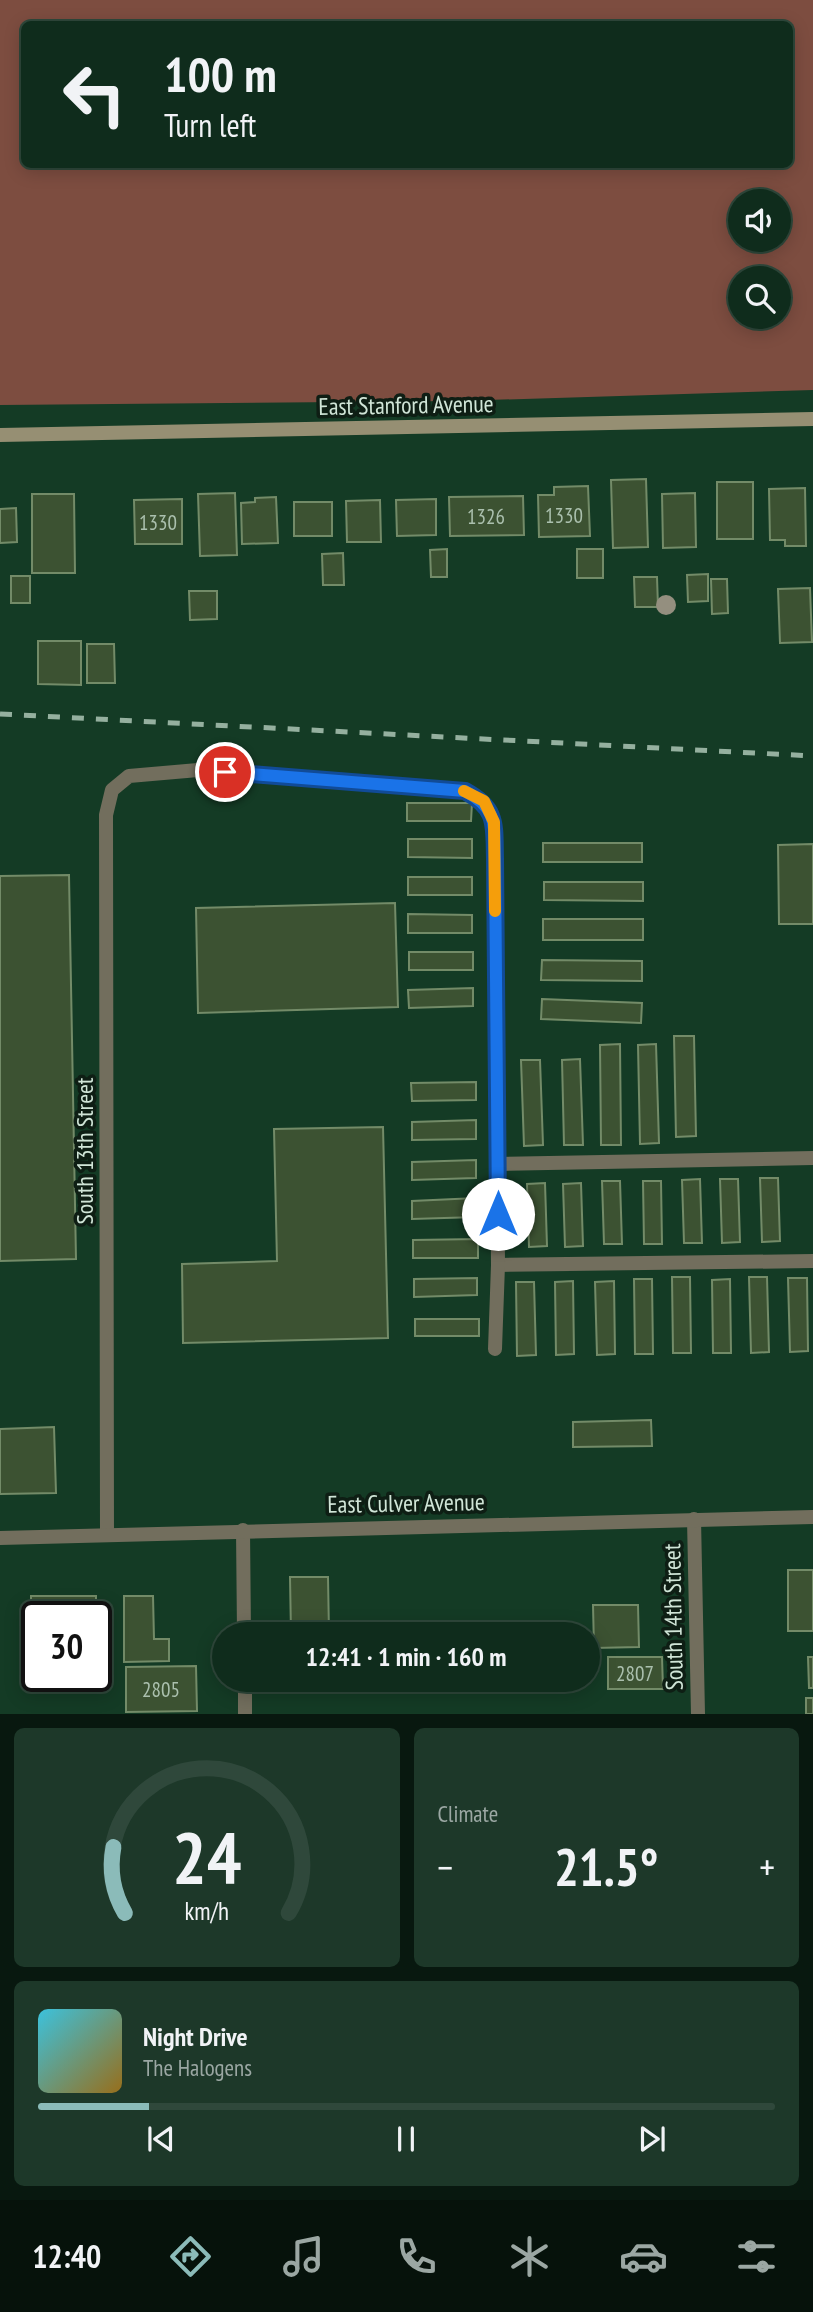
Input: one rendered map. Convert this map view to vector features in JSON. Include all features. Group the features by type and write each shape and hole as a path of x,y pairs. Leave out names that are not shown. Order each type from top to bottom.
{"main road":[{"name":"East Stanford Avenue","path":"0,435 813,419"}],"street":[{"name":"South 13th Street","path":"107,1535 106,815 113,790 129,776 198,770 465,791 484,801 494,822 498,1164"},
{"path":"495,1349 498,1164 813,1157"},
{"path":"498,1265 813,1261"},
{"name":"East Culver Avenue","path":"0,1538 813,1517"},
{"name":"South 14th Street","path":"694,1519 698,1713"},
{"path":"243,1530 244,1622"},
{"path":"245,1692 245,1713"}],"shaded area":[{"path":"0,0 813,0 813,390 456,401 0,405"}],"building":[{"path":"646,479 648,547 613,548 611,480"},
{"path":"717,482 753,482 753,539 717,539"},
{"path":"588,486 590,536 539,537 538,495 554,495 554,487"},
{"path":"805,488 806,546 785,546 785,540 770,540 769,489"},
{"path":"235,493 237,555 200,556 198,494"},
{"path":"695,493 696,547 663,548 662,494"},
{"path":"32,494 74,494 75,573 32,573"},
{"path":"523,496 524,535 450,536 449,497"},
{"path":"276,497 278,543 242,544 241,503 255,502 255,498"},
{"path":"182,499 182,544 135,544 134,500"},
{"path":"436,499 436,535 397,536 396,500"},
{"path":"380,500 381,542 347,542 346,501"},
{"path":"294,502 332,502 332,536 294,536"},
{"path":"16,508 17,542 0,543 0,509"},
{"path":"447,549 447,577 431,577 430,550"},
{"path":"577,549 603,549 603,578 577,578"},
{"path":"343,553 344,585 323,585 322,554"},
{"path":"708,574 708,601 688,602 687,575"},
{"path":"11,576 30,576 30,603 11,603"},
{"path":"634,577 657,577 658,607 635,607"},
{"path":"711,579 727,579 728,613 712,614"},
{"path":"810,588 812,642 780,643 778,589"},
{"path":"189,591 217,591 217,619 190,620"},
{"path":"38,641 81,641 81,685 38,684"},
{"path":"87,644 114,644 115,683 87,683"},
{"path":"407,803 472,803 471,821 407,821"},
{"path":"408,839 472,839 472,858 408,857"},
{"path":"543,843 642,843 642,862 543,862"},
{"path":"813,844 813,924 779,924 778,845"},
{"path":"69,875 76,1259 0,1261 0,876"},
{"path":"408,877 472,877 472,895 408,895"},
{"path":"544,882 643,882 643,901 544,900"},
{"path":"395,903 398,1007 198,1013 196,908"},
{"path":"408,914 472,915 472,933 408,933"},
{"path":"543,919 643,919 643,940 543,940"},
{"path":"409,952 473,952 473,970 409,970"},
{"path":"542,960 642,961 642,981 541,980"},
{"path":"473,988 473,1006 409,1008 408,990"},
{"path":"542,999 642,1003 641,1023 541,1019"},
{"path":"674,1036 694,1036 696,1136 676,1137"},
{"path":"620,1044 621,1145 601,1145 600,1045"},
{"path":"656,1044 659,1143 640,1144 638,1045"},
{"path":"580,1059 583,1145 564,1145 562,1060"},
{"path":"521,1060 540,1060 543,1145 524,1146"},
{"path":"476,1082 476,1100 412,1101 411,1083"},
{"path":"476,1120 476,1139 412,1140 412,1122"},
{"path":"383,1127 388,1338 183,1343 182,1264 277,1261 274,1129"},
{"path":"476,1160 476,1178 412,1180 412,1162"},
{"path":"760,1178 778,1178 780,1241 762,1242"},
{"path":"700,1179 702,1243 684,1243 682,1180"},
{"path":"720,1179 738,1179 740,1242 722,1243"},
{"path":"602,1181 620,1181 622,1244 604,1244"},
{"path":"643,1181 661,1181 662,1244 644,1244"},
{"path":"545,1183 547,1246 529,1247 527,1184"},
{"path":"581,1183 583,1246 565,1247 563,1184"},
{"path":"476,1198 477,1217 412,1219 412,1201"},
{"path":"478,1239 478,1258 413,1258 413,1240"},
{"path":"672,1277 690,1277 691,1353 673,1353"},
{"path":"749,1277 767,1277 769,1352 751,1353"},
{"path":"477,1278 477,1295 414,1297 414,1279"},
{"path":"788,1278 807,1278 808,1351 790,1352"},
{"path":"634,1279 652,1279 653,1354 635,1354"},
{"path":"730,1279 731,1353 713,1353 712,1280"},
{"path":"573,1281 574,1354 556,1355 555,1282"},
{"path":"614,1281 615,1354 597,1355 595,1282"},
{"path":"516,1282 534,1282 536,1355 517,1356"},
{"path":"415,1319 479,1319 479,1336 415,1336"},
{"path":"651,1420 652,1446 573,1447 573,1422"},
{"path":"54,1427 56,1493 0,1494 0,1429"},
{"path":"788,1570 813,1570 813,1631 788,1631"},
{"path":"290,1577 328,1577 329,1622 291,1622"},
{"path":"31,1596 96,1596 96,1601 31,1601"},
{"path":"124,1596 153,1596 154,1639 169,1639 169,1661 124,1662"},
{"path":"593,1605 638,1605 639,1647 600,1648 600,1622 593,1622"},
{"path":"608,1657 662,1657 663,1689 608,1689"},
{"path":"808,1657 813,1657 813,1688 809,1688"},
{"path":"196,1666 197,1711 126,1712 126,1667"},
{"path":"806,1698 813,1698 813,1714 806,1714"}],"railway":[{"path":"0,714 813,756"}],"slow traffic":[{"path":"464,791 484,801 494,822 495,911"}],"route":[{"path":"225,772 465,791 484,801 494,822 498,1214"}]}
